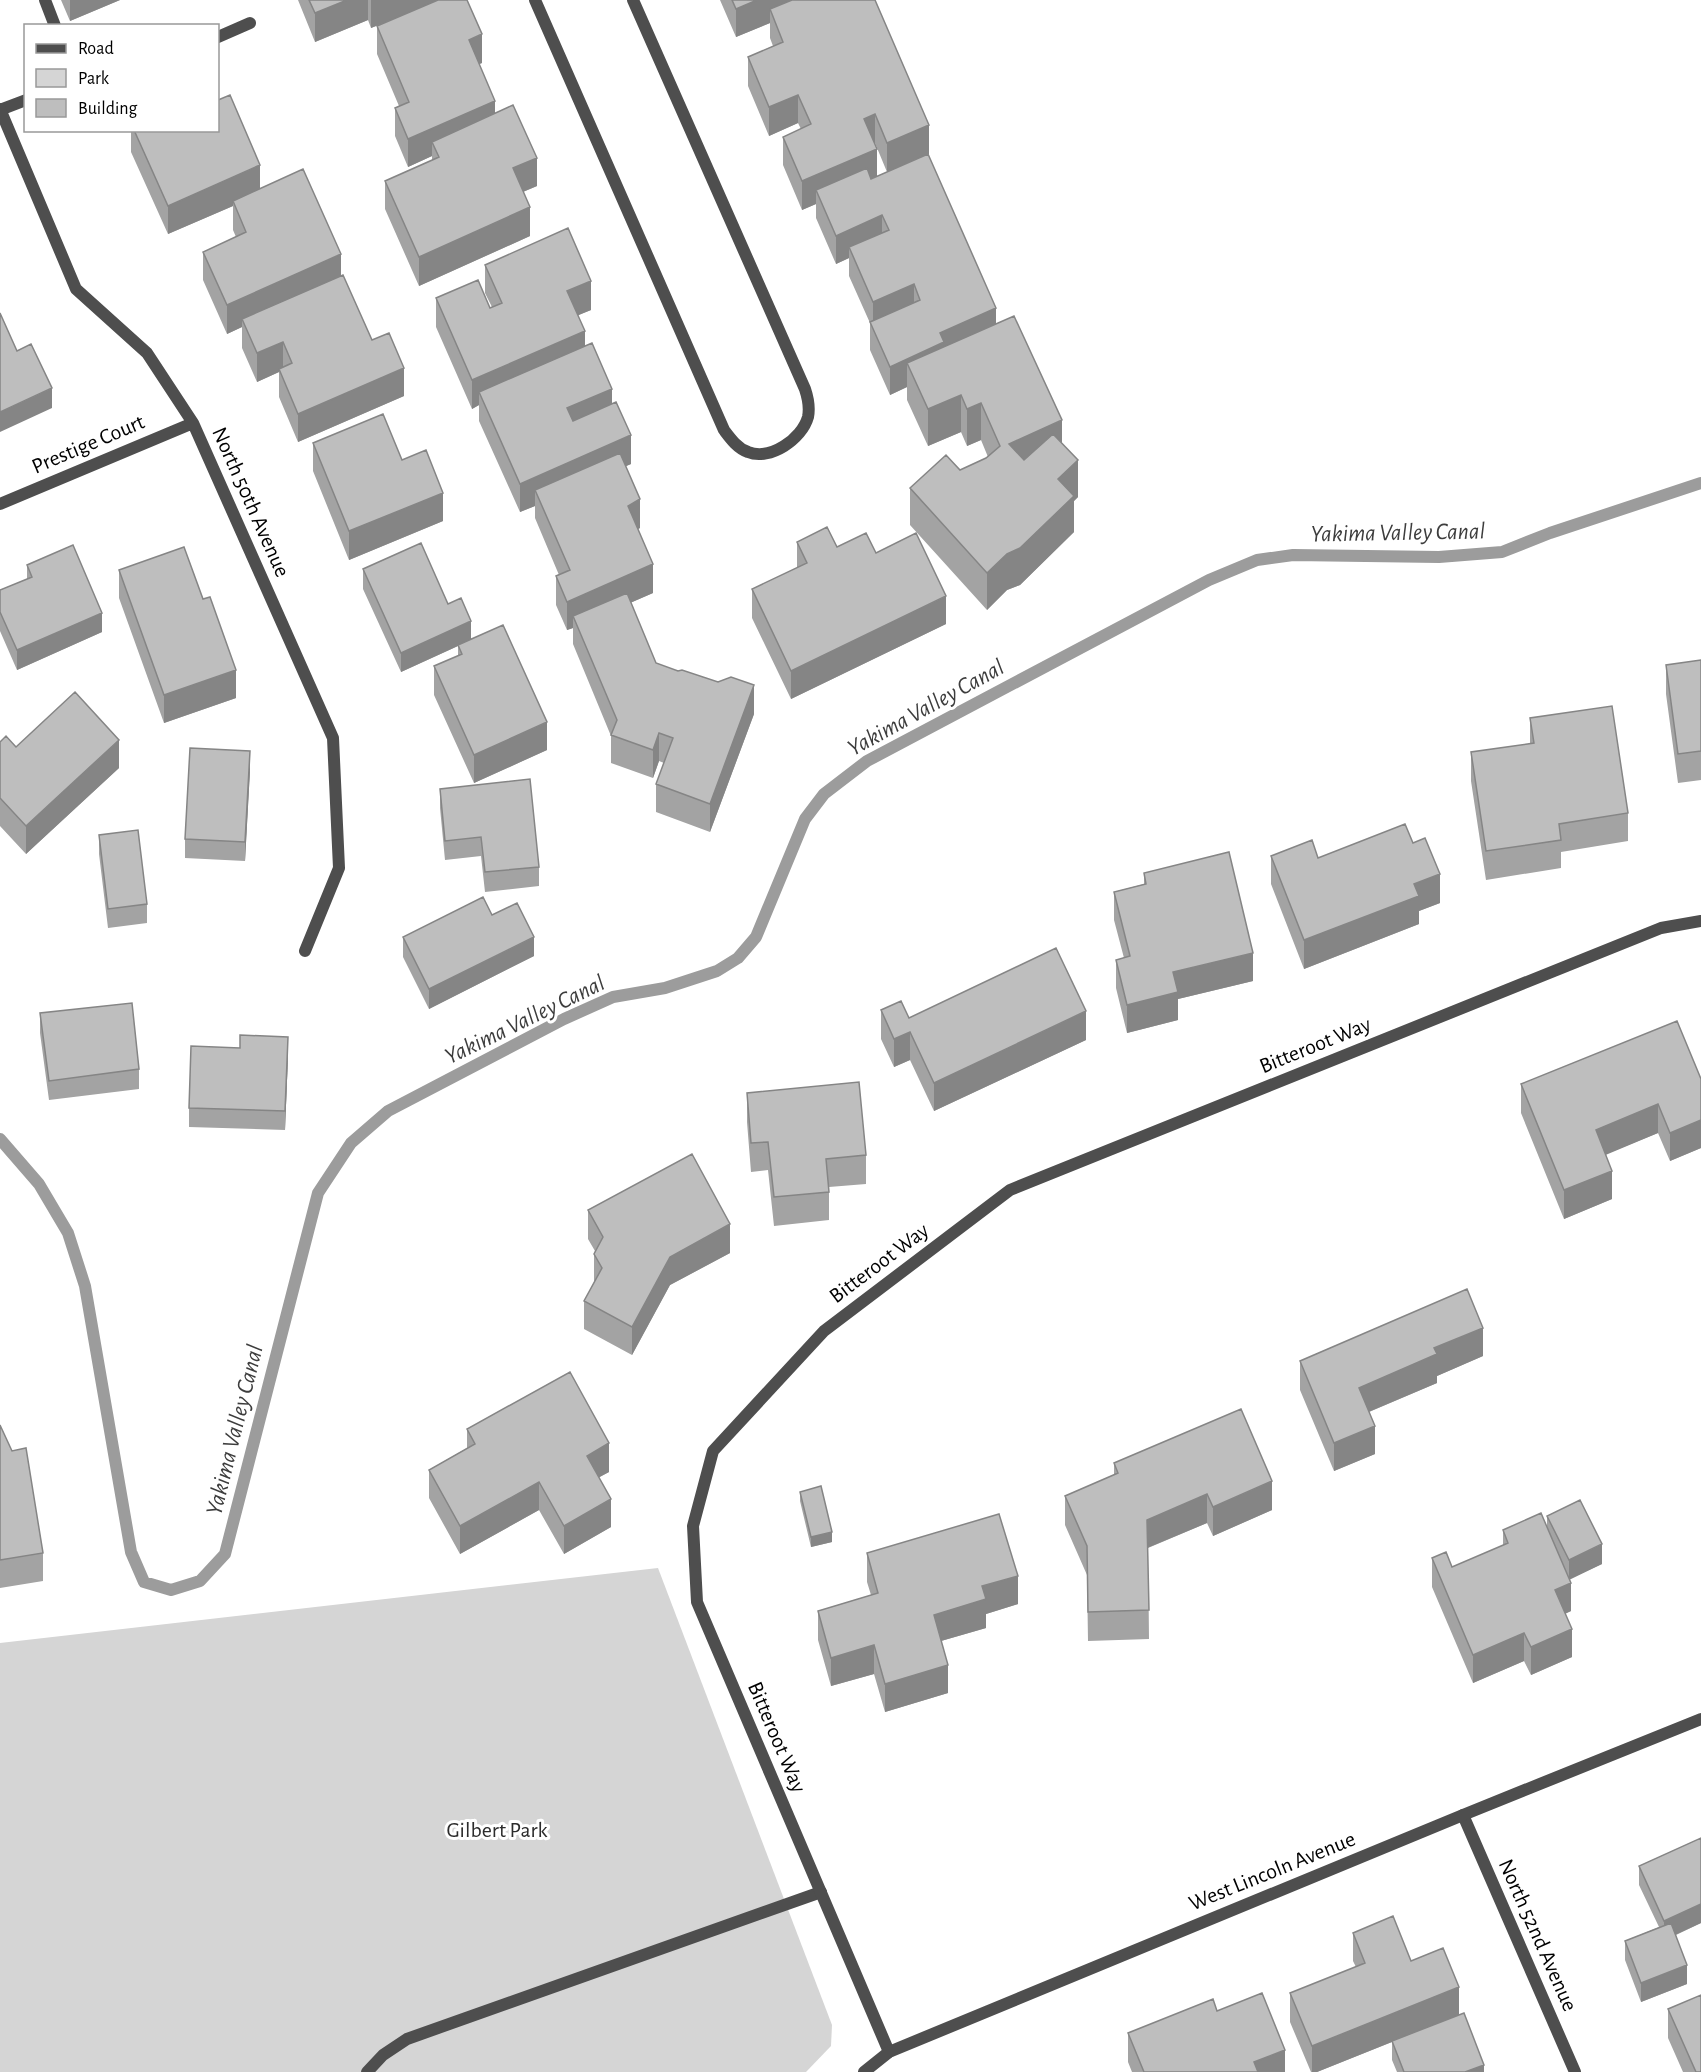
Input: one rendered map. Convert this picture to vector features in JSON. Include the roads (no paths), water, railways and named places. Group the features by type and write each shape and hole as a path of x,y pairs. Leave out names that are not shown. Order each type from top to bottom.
{"street":[{"path":"45,0 54,24"},
{"path":"535,0 724,430 735,444 748,453 763,454 780,449 798,434 808,418 809,403 805,389 633,0"},
{"path":"219,37 250,23"},
{"path":"0,110 24,101"},
{"name":"North 50th Avenue","path":"0,110 76,289 147,353 193,423 333,738 339,868 305,951"},
{"name":"Prestige Court","path":"0,504 193,423"},
{"name":"Bitteroot Way","path":"889,2052 697,1602 693,1526 713,1451 824,1331 1010,1190 1661,928 1701,921"},
{"name":"West Lincoln Avenue","path":"864,2072 889,2052 1701,1719"},
{"name":"North 52nd Avenue","path":"1463,1815 1575,2072"},
{"path":"367,2072 383,2055 407,2039 821,1892"}],"waterway":[{"name":"Yakima Valley Canal","path":"0,1139 39,1184 68,1233 85,1286 131,1552 144,1582 171,1590 200,1581 225,1554 318,1193 351,1143 388,1111 564,1019 613,997 665,988 717,971 738,958 756,937 805,819 824,794 867,761 1209,580 1257,560 1293,555 1439,557 1502,552 1550,533 1701,483"}],"park label":[{"name":"Gilbert Park","path":"497,1830"}]}
